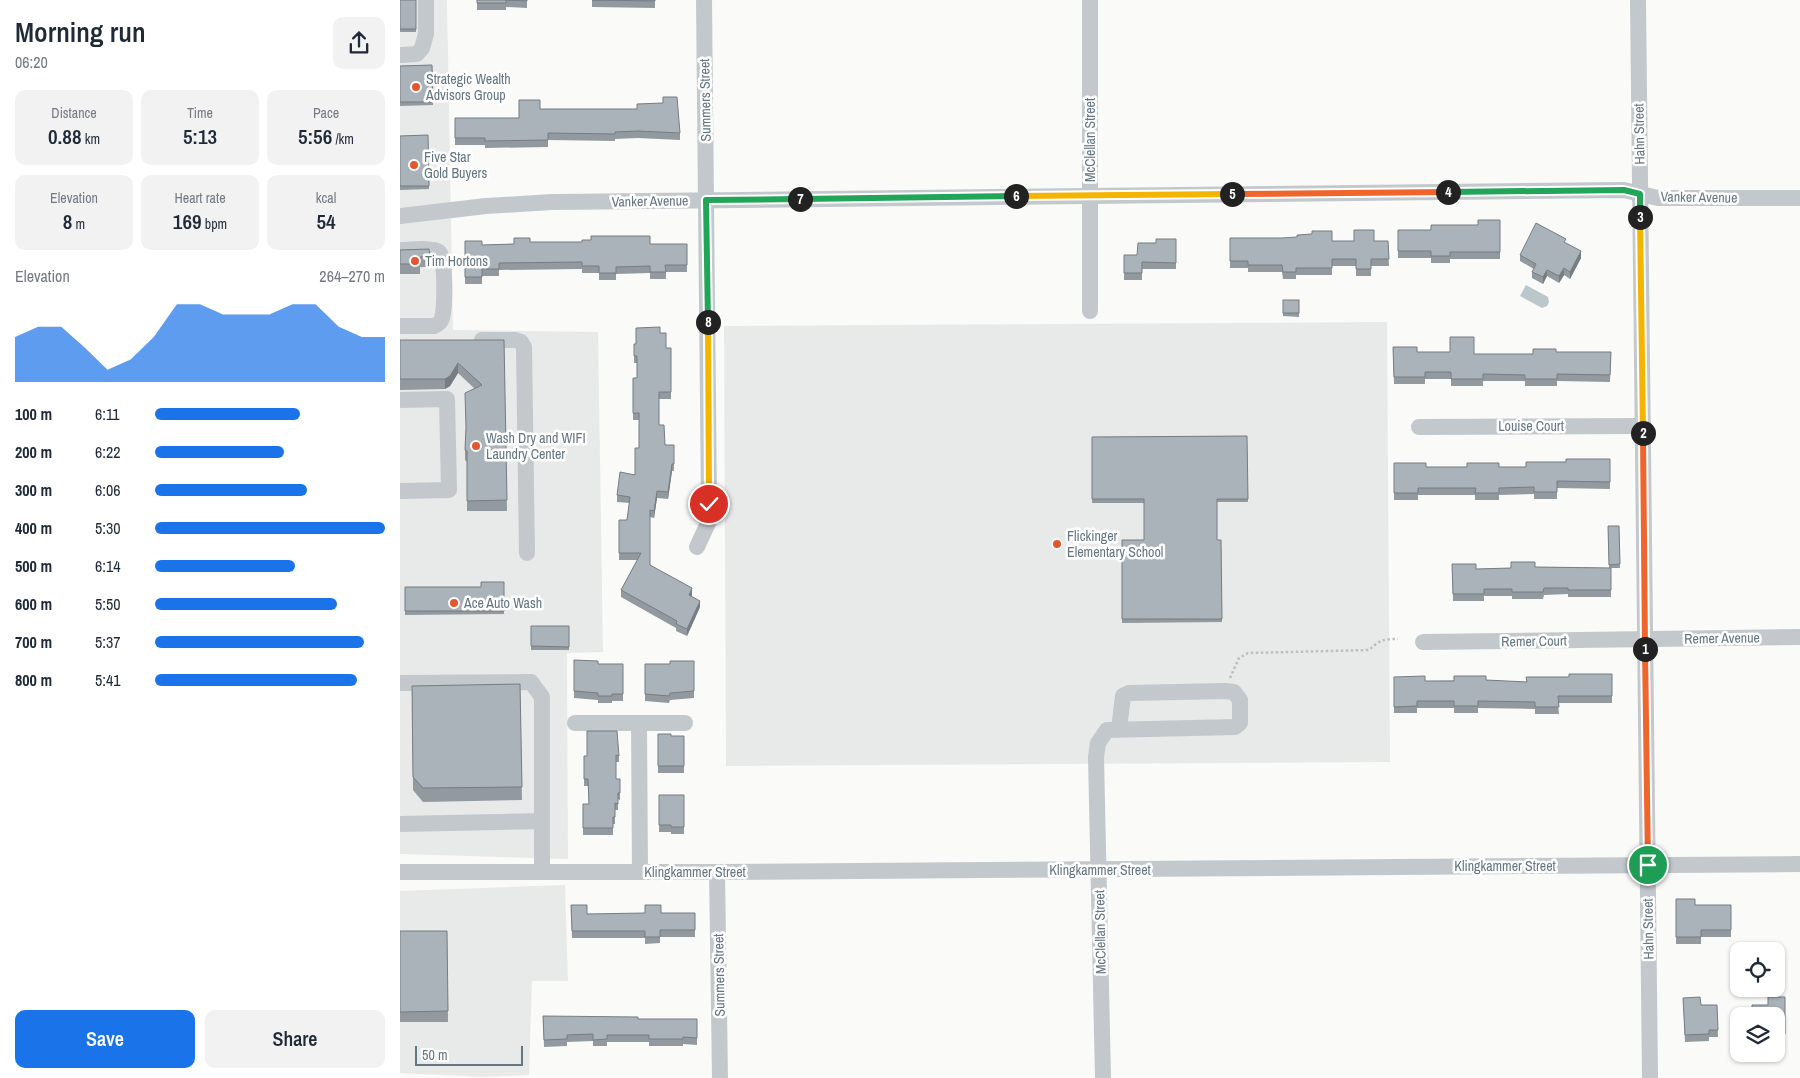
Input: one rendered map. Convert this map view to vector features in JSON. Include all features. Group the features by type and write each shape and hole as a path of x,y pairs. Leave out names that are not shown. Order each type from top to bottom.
{"street":[{"path":"400,54 417,54 425,42 426,0"},
{"name":"Summers Street","path":"697,547 709,521 704,0"},
{"name":"McClellan Street","path":"1090,0 1090,311"},
{"name":"Hahn Street","path":"1638,0 1650,1078"},
{"name":"Vanker Avenue","path":"400,216 486,206 552,202 1090,195 1624,190 1658,198 1800,198"},
{"path":"400,250 435,250 441,254 443,262 444,310 440,323 434,326 400,326"},
{"path":"400,340 438,340"},
{"path":"467,340 515,340 521,342 524,347 527,552"},
{"path":"400,400 447,400 449,490 400,491"},
{"name":"Louise Court","path":"1419,427 1642,426"},
{"name":"Remer Avenue","path":"1645,640 1800,637"},
{"name":"Remer Court","path":"1422,642 1645,640"},
{"path":"400,683 531,682 542,697 542,872"},
{"path":"1225,691 1234,692 1240,700 1240,723 1235,727 1120,729 1123,696 1128,693 1225,691"},
{"path":"575,723 685,723"},
{"path":"639,724 640,872"},
{"name":"McClellan Street","path":"1103,1078 1096,757 1098,743 1107,730 1120,729"},
{"path":"400,824 542,821"},
{"name":"Klingkammer Street","path":"400,872 1099,870 1800,864"},
{"name":"Summers Street","path":"717,872 720,1078"}],"path":[{"path":"1225,691 1239,658 1248,653 1369,650 1384,639 1398,639"}],"shaded area":[{"path":"400,0 447,0 453,330 598,332 603,652 567,653 568,859 400,854"},
{"path":"1526,285 1548,297 1549,302 1547,306 1542,308 1520,296"},
{"name":"Flickinger Elementary School","path":"1387,322 1390,762 726,766 724,326"},
{"path":"565,885 568,981 532,981 529,1075 484,1077 400,1073 400,891"}],"building":[{"path":"400,0 416,0 416,29 400,29"},
{"path":"477,0 506,0 506,3 477,3"},
{"path":"592,0 655,0 655,1"},
{"name":"Strategic Wealth Advisors Group","path":"432,65 433,102 400,102 400,66"},
{"path":"663,97 677,97 680,133 638,131 615,132 615,134 548,133 548,140 485,141 485,138 455,138 455,118 519,118 519,100 540,100 540,109 637,109 637,104 663,103"},
{"path":"428,135 429,186 400,186 400,136"},
{"path":"1478,220 1500,220 1500,252 1450,252 1450,256 1431,256 1431,251 1398,251 1398,230 1431,230 1431,225 1478,225"},
{"path":"1536,223 1566,239 1564,242 1581,251 1570,272 1564,268 1559,276 1547,270 1543,277 1532,272 1536,264 1520,255"},
{"path":"1354,230 1374,230 1374,241 1388,241 1389,259 1371,259 1371,269 1356,269 1356,259 1332,259 1332,268 1296,268 1296,272 1283,272 1282,265 1248,265 1248,261 1230,261 1230,238 1297,237 1297,235 1312,234 1312,231 1332,231 1332,241 1354,241"},
{"path":"591,236 650,236 650,244 687,244 687,265 665,265 666,272 650,272 650,266 616,267 616,273 599,273 599,266 582,266 582,262 499,263 499,269 482,269 482,277 465,277 465,241 482,241 482,245 514,244 514,238 530,238 530,242 582,242 582,240 591,240"},
{"path":"1156,239 1176,239 1176,263 1142,262 1142,273 1124,273 1124,255 1137,255 1138,243 1156,243"},
{"path":"429,249 430,256 420,257 420,264 400,264 400,250"},
{"path":"1283,300 1299,300 1299,313 1283,313"},
{"path":"660,327 660,333 666,333 666,348 671,348 671,392 659,392 659,425 664,425 665,445 674,445 674,464 672,464 668,492 657,491 654,511 650,510 650,565 692,588 689,595 700,601 687,629 676,624 677,621 621,590 641,553 619,553 619,520 627,520 630,497 617,495 620,472 635,475 635,448 639,448 639,413 633,413 633,378 637,378 637,356 634,356 636,328"},
{"path":"1450,337 1474,337 1474,354 1533,354 1533,349 1556,349 1556,352 1611,352 1610,375 1557,374 1557,379 1525,379 1525,375 1483,374 1483,379 1451,379 1451,372 1425,372 1425,377 1394,377 1393,347 1417,347 1417,352 1450,352"},
{"path":"400,340 504,340 507,500 467,501 465,393 482,385 458,363 450,376 445,379 400,379"},
{"path":"1247,436 1248,499 1217,499 1217,540 1221,540 1222,619 1122,619 1122,540 1144,540 1144,499 1092,499 1092,437"},
{"path":"1566,459 1610,459 1610,482 1557,481 1557,492 1534,492 1534,487 1499,488 1499,493 1475,493 1476,488 1418,488 1418,493 1394,493 1394,463 1426,463 1426,467 1467,467 1467,463 1499,463 1499,467 1526,467 1526,462 1566,462"},
{"path":"1608,526 1619,526 1620,564 1609,565"},
{"path":"1511,562 1535,562 1535,567 1611,568 1611,590 1544,588 1543,592 1512,592 1512,589 1484,589 1484,594 1453,594 1452,564 1476,564 1476,569 1511,568"},
{"name":"Ace Auto Wash","path":"481,582 504,582 504,611 405,611 405,587 481,587"},
{"path":"531,626 569,626 569,647 531,646"},
{"path":"574,660 598,661 598,664 623,664 623,694 598,696 598,693 574,691"},
{"path":"670,661 694,661 694,691 670,693 669,696 645,694 645,664 670,664"},
{"path":"1569,674 1612,674 1612,696 1558,696 1559,707 1535,707 1535,702 1478,701 1478,706 1454,706 1454,701 1417,701 1417,706 1394,707 1394,677 1425,676 1425,681 1454,681 1454,676 1486,676 1486,680 1527,682 1526,677 1569,677"},
{"path":"520,684 522,787 423,788 413,777 412,686"},
{"path":"587,731 617,731 619,756 616,755 616,779 620,779 620,793 618,793 618,804 615,803 613,828 583,828 583,804 589,804 588,779 584,779 584,756 587,756"},
{"path":"658,734 684,736 684,766 658,766"},
{"path":"659,795 684,795 684,827 659,825"},
{"path":"1676,899 1695,899 1695,905 1731,905 1731,930 1701,930 1701,937 1676,937"},
{"path":"571,905 587,905 587,914 645,913 645,905 661,905 661,913 695,913 695,930 660,930 660,937 645,937 645,931 572,931"},
{"path":"400,931 447,931 448,1011 400,1012"},
{"path":"1700,997 1701,1005 1717,1005 1718,1030 1709,1030 1709,1034 1685,1035 1683,998"},
{"path":"1768,997 1785,997 1785,1007 1752,1007 1752,1005 1768,1005"},
{"path":"543,1016 697,1019 697,1038 649,1039 649,1035 607,1035 607,1039 593,1040 593,1034 567,1035 567,1039 544,1040"}],"place":[{"name":"Strategic Wealth Advisors Group","path":"416,87"},
{"name":"Five Star Gold Buyers","path":"414,165"},
{"name":"Tim Hortons","path":"415,261"},
{"name":"Wash Dry and WIFI Laundry Center","path":"476,446"},
{"name":"Flickinger Elementary School","path":"1057,544"},
{"name":"Ace Auto Wash","path":"454,603"}],"route":[{"path":"709,504 706,200 1624,190 1640,194 1648,865"}]}
